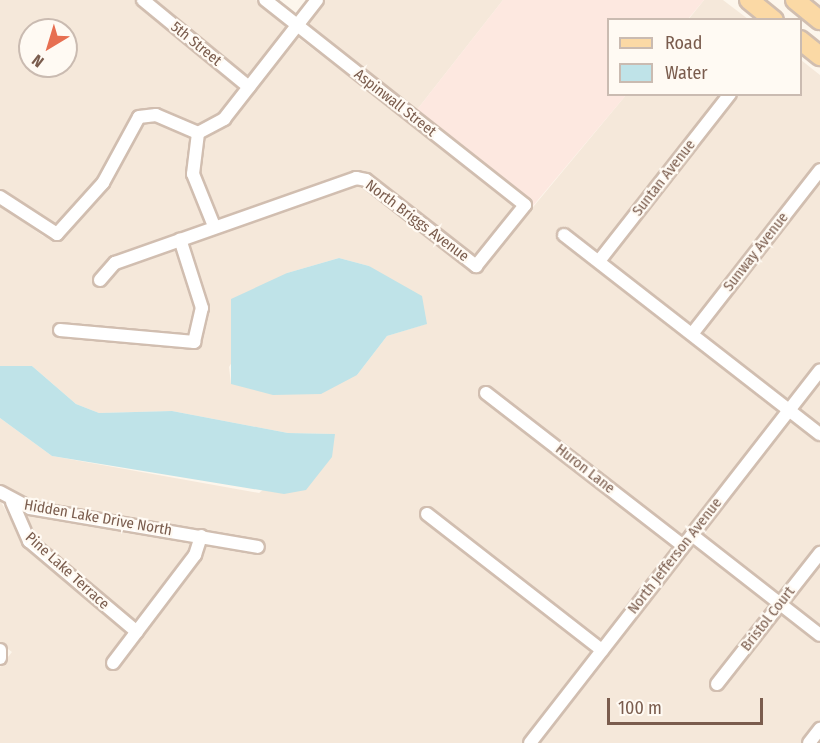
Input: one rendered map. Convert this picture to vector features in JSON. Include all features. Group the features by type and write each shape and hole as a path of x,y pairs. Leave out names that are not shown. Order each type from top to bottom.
{"main road":[{"path":"749,0 772,18"},
{"path":"795,0 820,20"},
{"path":"802,41 820,56"}],"street":[{"name":"5th Street","path":"143,0 249,87"},
{"name":"Aspinwall Street","path":"265,0 525,205"},
{"path":"198,133 224,119 317,0"},
{"name":"Suntan Avenue","path":"599,261 728,96"},
{"path":"0,197 57,234 103,183 139,117 156,115 198,133"},
{"path":"198,133 193,174 214,226"},
{"name":"Sunway Avenue","path":"692,334 820,170"},
{"name":"North Briggs Avenue","path":"100,280 115,263 214,226 362,178 477,266 525,205"},
{"path":"564,235 820,434"},
{"path":"60,330 194,342 202,308 180,239"},
{"name":"North Jefferson Avenue","path":"530,743 820,370"},
{"name":"Huron Lane","path":"486,393 683,546"},
{"name":"Hidden Lake Drive North","path":"0,492 12,502 258,547"},
{"name":"Pine Lake Terrace","path":"12,502 29,541 137,632"},
{"path":"427,514 602,650"},
{"path":"692,535 820,635"},
{"path":"112,663 195,555 201,537"},
{"name":"Bristol Court","path":"717,684 820,553"},
{"path":"809,743 820,729"}],"shaded area":[{"path":"0,0 256,0 289,26 220,115 198,127 152,108 136,112 98,180 57,228 0,189"},
{"path":"324,0 503,0 416,111 305,24"},
{"path":"503,0 704,0 689,18 607,18 607,96 625,96 527,213 533,203 416,111"},
{"path":"704,0 723,0 747,18 690,18"},
{"path":"296,36 517,206 477,259 362,173 218,219 198,172 202,137"},
{"path":"802,61 820,75 820,161 692,325 607,260 736,96 802,96"},
{"path":"625,96 722,96 598,253 564,227 556,236 781,412 683,538 486,385 478,394 675,547 601,642 426,506 419,515 594,651 523,743 0,743 0,667 12,652 0,643 0,500 25,546 129,633 105,665 113,671 200,558 205,543 262,554 265,543 17,497 0,484 0,418 52,456 259,493 334,434 288,433 172,411 99,413 76,404 32,366 0,366 0,205 43,236 61,241 107,186 142,122 153,120 191,137 187,177 207,223 114,258 92,281 100,288 118,268 176,246 196,309 190,337 56,324 54,335 192,349 203,338 207,306 188,242 356,184 480,271","holes":["339,258 369,266 426,324 387,336 357,375 231,384 229,367 287,273"]},
{"path":"820,179 820,361 788,402 700,332"},
{"path":"820,379 820,426 797,409"},
{"path":"789,418 820,442 820,545 780,596 700,534"},
{"path":"20,511 194,541 136,623 33,537"},
{"path":"692,543 772,606 709,685 717,691 781,612 820,643 820,720 802,743 537,743"},
{"path":"820,562 820,627 788,603"}],"water":[{"path":"339,258 369,266 422,296 427,324 387,336 357,375 321,394 273,395 231,384 231,299 287,273"},
{"path":"0,366 32,366 76,404 99,413 172,411 288,433 335,434 332,457 306,490 284,494 52,456 0,418"}]}
